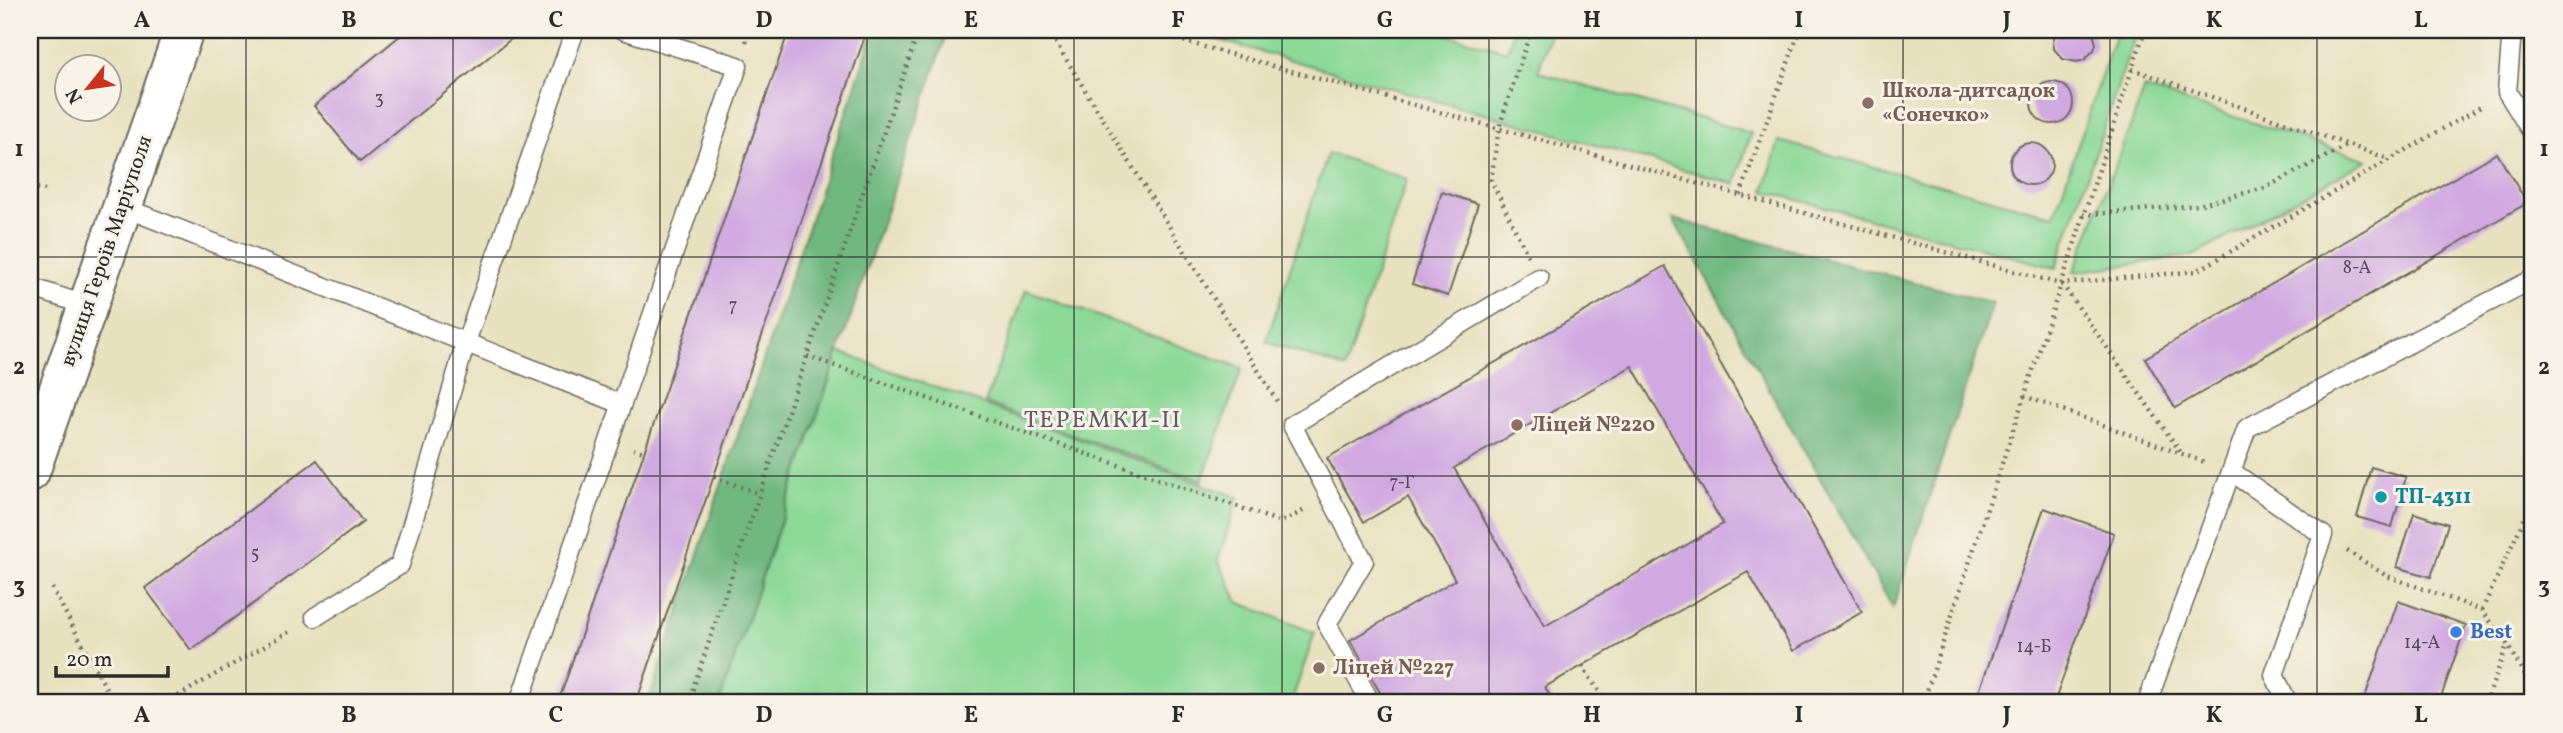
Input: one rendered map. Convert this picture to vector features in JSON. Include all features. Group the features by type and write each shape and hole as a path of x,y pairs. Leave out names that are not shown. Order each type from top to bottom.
{"street":[{"name":"вулиця Героїв Маріуполя","path":"30,472 184,30"}],"lane":[{"path":"315,617 400,565 466,342 575,30"},
{"path":"519,703 738,66 623,30"},
{"path":"2512,30 2507,92 2533,134"},
{"path":"123,207 621,404"},
{"path":"1371,703 1327,624 1364,561 1292,425 1539,278"},
{"path":"2147,703 2247,428 2533,279"},
{"path":"30,287 88,306"},
{"path":"2232,472 2323,535 2274,676 2288,703"}],"path":[{"path":"688,703 919,30"},
{"path":"1048,30 1292,425"},
{"path":"1143,30 2061,284 2197,271 2507,92"},
{"path":"1186,41 1190,30"},
{"path":"1531,30 1499,128 1490,180 1539,278"},
{"path":"1740,195 1800,30"},
{"path":"1923,703 2145,30"},
{"path":"2132,69 2389,160"},
{"path":"2084,215 2198,205 2265,188 2348,145"},
{"path":"30,186 45,190"},
{"path":"2061,284 2182,455"},
{"path":"807,356 1282,522 1330,497"},
{"path":"2024,396 2232,472"},
{"path":"714,477 760,494"},
{"path":"2482,610 2533,500"},
{"path":"2323,535 2387,576 2482,610 2507,644 2533,689"},
{"path":"52,588 114,703"},
{"path":"166,703 315,617"},
{"path":"2486,703 2507,644"},
{"path":"1583,666 1607,703"}],"green space":[{"path":"874,30 948,30 719,703 648,703"},
{"path":"1203,30 1430,30 1507,51 1514,30 1551,30 1538,72 1751,133 1735,184 1201,35"},
{"path":"2117,30 2137,30 2056,268 1764,191 1779,141 2054,216"},
{"path":"2145,88 2368,160 2195,255 2074,272"},
{"path":"1328,153 1407,179 1345,368 1266,342"},
{"path":"1673,219 1993,303 1893,608"},
{"path":"1026,290 1242,368 1202,481 985,403"},
{"path":"839,352 1238,497 1218,560 1238,602 1315,633 1291,703 719,703"}],"building":[{"path":"407,30 522,30 360,162 314,106"},
{"path":"789,30 858,30 866,33 636,703 558,703"},
{"path":"2056,30 2092,30 2096,44 2094,50 2084,60 2077,62 2063,59 2054,49"},
{"path":"2052,82 2067,88 2073,103 2067,118 2052,124 2037,118 2031,103 2037,88"},
{"path":"2031,143 2046,149 2052,164 2046,179 2031,185 2016,179 2010,164 2016,149"},
{"path":"2497,153 2527,203 2175,408 2145,358"},
{"path":"1442,192 1478,204 1448,296 1412,284"},
{"path":"1665,266 1862,612 1793,651 1748,572 1545,687 1554,703 1386,703 1350,640 1455,580 1408,497 1364,522 1327,458","holes":["1632,366 1723,524 1545,626 1454,468"]},
{"path":"317,460 363,522 191,650 145,588"},
{"name":"ТП-4311","path":"2371,467 2406,477 2392,527 2357,517"},
{"path":"2044,508 2114,533 2054,703 1975,703"},
{"path":"2414,513 2448,524 2431,577 2397,567"},
{"path":"2398,601 2466,625 2439,703 2363,703"}],"place":[{"name":"Школа-дитсадок «Сонечко»","path":"1868,103"},
{"name":"Ліцей №220","path":"1517,425"},
{"name":"ТП-4311","path":"2381,497"},
{"name":"Best","path":"2456,632"},
{"name":"Ліцей №227","path":"1319,668"}],"district":[{"name":"ТЕРЕМКИ-ІІ","path":"1103,421"}]}
